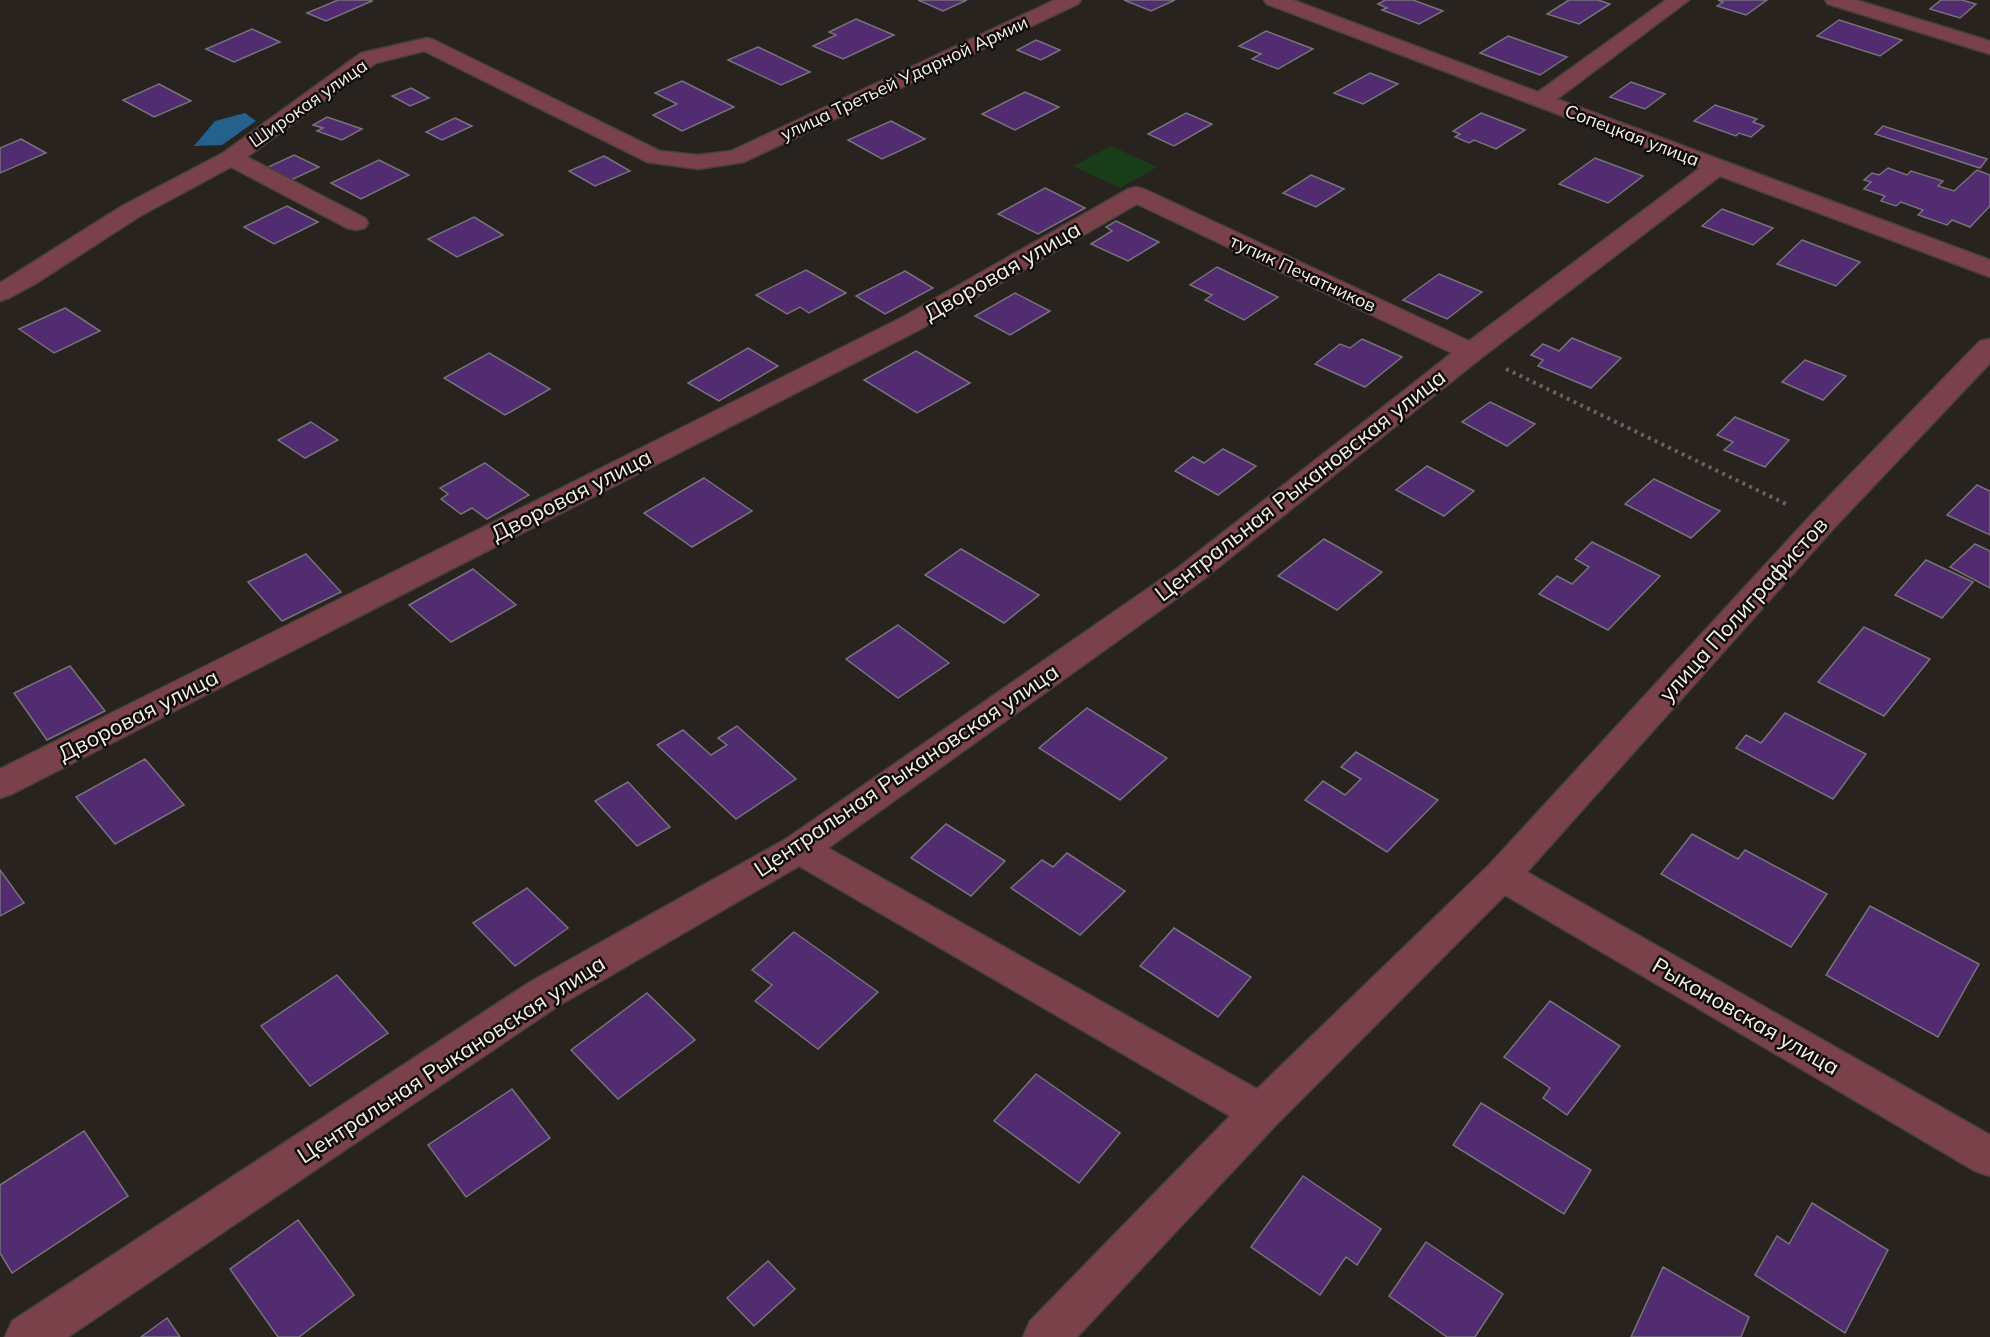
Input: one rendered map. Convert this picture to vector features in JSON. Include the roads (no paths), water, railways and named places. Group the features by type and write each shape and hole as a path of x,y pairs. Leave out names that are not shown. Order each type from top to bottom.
{"street":[{"name":"улица Третьей Ударной Армии","path":"736,157 1071,0"},
{"name":"Сопецкая улица","path":"1274,0 1990,269"},
{"path":"1540,101 1680,0"},
{"path":"1835,0 1990,48"},
{"name":"Широкая улица","path":"0,293 26,279 131,211 231,158 369,58 427,44 655,157 698,162 736,157"},
{"path":"231,158 356,223"},
{"name":"Центральная Рыкановская улица","path":"28,1337 544,994 799,849 1190,574 1471,352 1716,166"},
{"name":"тупик Печатников","path":"1136,194 1471,352"},
{"name":"Дворовая улица","path":"0,785 910,324 1136,194"},
{"name":"улица Полиграфистов","path":"1261,1112 1502,875 1822,522 1990,347"},
{"path":"799,849 1261,1112 1046,1337"},
{"name":"Рыконовская улица","path":"1502,875 1990,1157"}],"water":[{"path":"245,113 256,121 222,145 194,146 215,121"}]}
